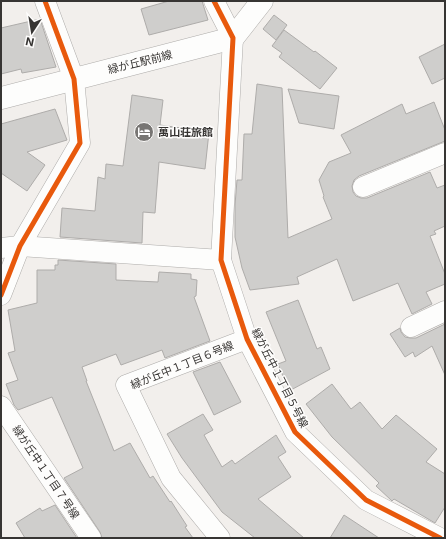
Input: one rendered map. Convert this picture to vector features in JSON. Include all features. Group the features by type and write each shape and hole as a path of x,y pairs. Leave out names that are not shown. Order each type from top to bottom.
{"street":[{"path":"1,295 10,247 80,143 74,79 45,1"},
{"path":"214,1 233,38 262,1"},
{"name":"緑が丘駅前線","path":"1,98 233,38"},
{"name":"緑が丘中１丁目５号線","path":"233,38 221,260 247,339 295,432 366,500 440,538"},
{"path":"363,187 445,153"},
{"path":"10,247 221,260"},
{"path":"411,326 445,311"},
{"name":"緑が丘中１丁目６号線","path":"220,538 171,478 126,385 247,339"},
{"name":"緑が丘中１丁目７号線","path":"1,406 91,538"}],"building":[{"path":"169,1 202,1 208,20 149,35 141,9"},
{"path":"274,15 287,25 276,40 263,29"},
{"path":"40,19 56,67 22,73 21,69 1,74 1,28"},
{"path":"284,30 337,68 320,89 279,57 282,53 272,46"},
{"path":"445,44 445,78 432,84 419,57"},
{"path":"257,84 282,88 288,238 332,219 323,197 324,196 319,180 329,162 351,153 341,135 402,104 406,114 434,102 445,130 445,141 359,176 354,180 352,186 353,192 356,196 367,198 430,172 437,188 445,185 445,226 434,231 436,234 430,236 445,274 445,284 426,292 432,304 412,314 398,283 353,301 337,259 297,277 299,284 250,290 242,268 235,237 235,205 237,180 242,180 244,134 252,134"},
{"path":"288,89 339,96 334,129 299,123"},
{"path":"132,95 163,100 160,125 209,132 205,169 159,162 155,213 143,212 142,243 60,237 62,208 95,211 98,177 105,179 106,164 123,166"},
{"path":"55,109 67,140 27,152 45,165 27,191 1,173 1,124"},
{"path":"58,260 116,264 116,280 158,282 159,272 191,274 191,279 197,280 196,296 194,297 210,341 165,358 162,350 121,365 116,354 82,367 86,381 114,451 130,443 150,478 153,476 170,502 171,501 187,526 185,527 193,538 102,538 100,532 64,478 83,468 52,397 18,410 14,405 6,384 18,380 8,353 15,351 8,310 37,303 37,270 55,270 55,265 58,265"},
{"path":"298,300 317,349 321,347 330,369 289,391 278,364 286,361 266,312"},
{"path":"445,324 445,375 432,346 415,357 413,352 405,357 390,334 400,328 405,337 416,338"},
{"path":"220,362 241,402 214,415 193,372"},
{"path":"332,384 351,409 360,402 382,429 396,415 437,449 426,462 445,474 445,507 435,523 394,499 392,501 376,486 379,483 332,437 306,404"},
{"path":"203,414 213,430 204,435 222,467 232,460 235,464 276,435 286,452 278,457 291,477 258,499 304,538 255,538 222,512 182,458 167,434"},
{"path":"55,505 77,538 25,538 16,523 40,508 42,511"},
{"path":"344,515 379,538 330,538"}],"cycle path":[{"path":"1,295 20,246 80,143 74,79 45,1"},
{"path":"214,1 233,38 221,260 247,339 295,432 366,500 440,538"}],"place":[{"name":"萬山荘旅館","path":"144,132"}]}
